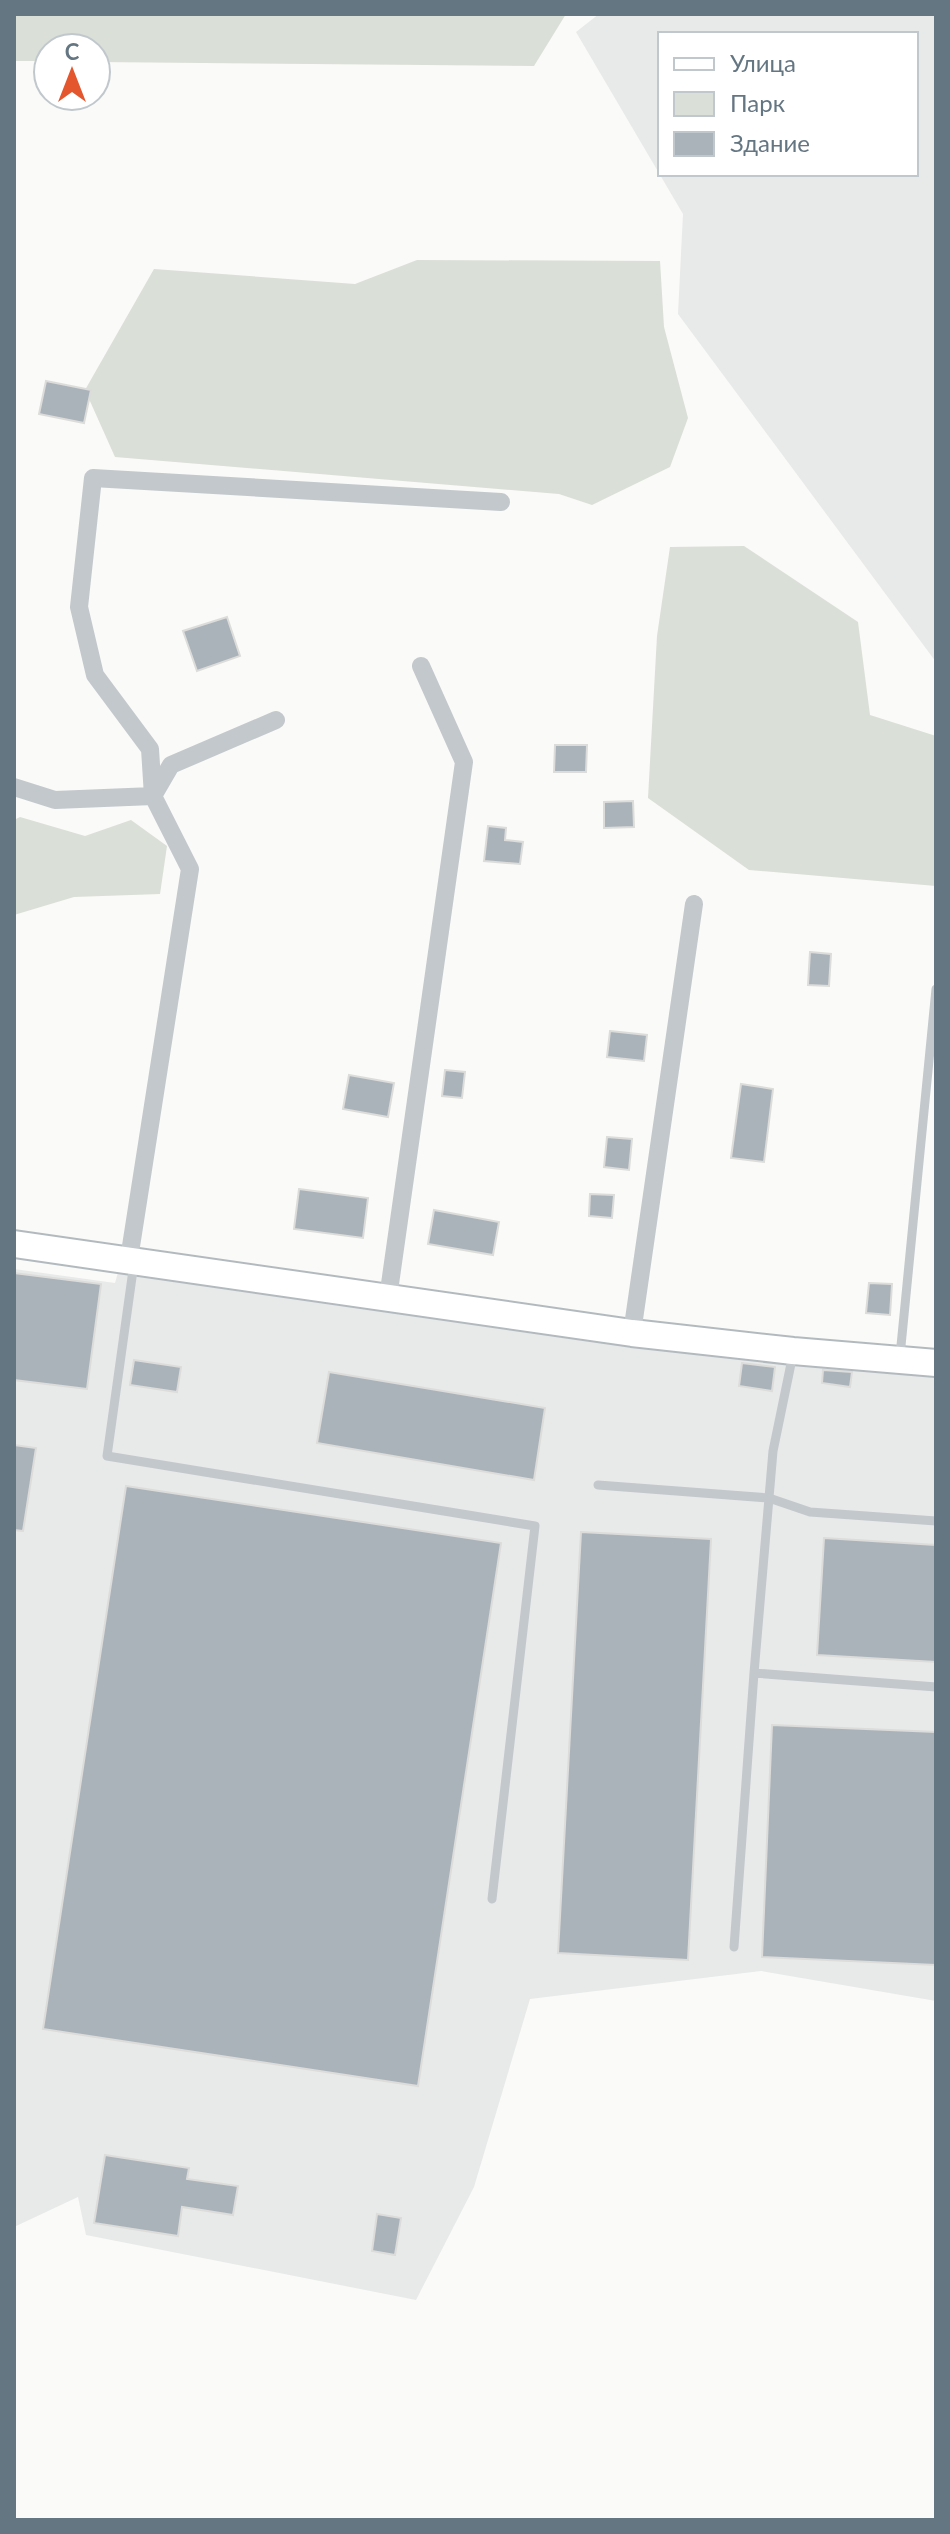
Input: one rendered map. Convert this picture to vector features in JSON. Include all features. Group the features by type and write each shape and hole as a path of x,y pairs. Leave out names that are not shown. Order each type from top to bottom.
{"street":[{"path":"132,1260 190,869 153,796 150,749 95,675 79,607 93,478 501,502"},
{"path":"388,1298 464,762 421,666"},
{"path":"153,796 171,765 276,720"},
{"path":"14,787 55,800 153,796"},
{"path":"632,1333 694,904"},
{"path":"14,1244 632,1333 936,1363"}],"lane":[{"path":"899,1360 936,989"},
{"path":"132,1260 107,1456 535,1526 492,1899"},
{"path":"734,1947 773,1451 793,1351"},
{"path":"598,1485 769,1498 810,1512 936,1521"},
{"path":"754,1673 936,1687"}],"shaded area":[{"path":"599,14 936,14 936,662 678,314 683,214 661,176 918,176 918,32 658,32 658,171 576,32"},
{"path":"14,1269 115,1283 119,1269 936,1375 936,2001 761,1971 530,1999 474,2187 416,2300 86,2235 78,2197 14,2227"}],"green space":[{"path":"14,14 566,14 534,66 112,62 112,32 32,32 32,61 14,61"},
{"path":"417,260 660,261 664,327 688,418 670,467 592,505 559,494 115,457 85,390 154,269 355,284"},
{"path":"744,546 858,622 870,715 936,736 936,886 749,870 648,798 657,636 670,547"},
{"path":"20,817 85,836 131,820 167,846 160,894 74,897 14,915 14,820"}],"building":[{"path":"46,381 91,390 84,423 39,414"},
{"path":"227,617 240,656 197,671 183,631"},
{"path":"555,745 587,745 586,772 554,772"},
{"path":"633,801 634,827 604,828 604,802"},
{"path":"488,826 506,828 505,840 523,842 520,864 484,861"},
{"path":"810,952 831,954 829,986 808,985"},
{"path":"610,1031 647,1035 644,1061 607,1057"},
{"path":"445,1070 465,1072 462,1098 442,1096"},
{"path":"349,1075 394,1083 388,1117 343,1109"},
{"path":"741,1084 773,1089 764,1162 731,1158"},
{"path":"607,1137 632,1139 629,1170 604,1167"},
{"path":"299,1189 368,1198 363,1238 294,1229"},
{"path":"590,1194 614,1195 612,1218 589,1216"},
{"path":"434,1210 499,1222 493,1255 428,1244"},
{"path":"14,1273 101,1284 87,1389 14,1380"},
{"path":"869,1283 892,1284 890,1315 866,1313"},
{"path":"134,1360 181,1367 177,1392 130,1385"},
{"path":"742,1363 775,1367 772,1391 739,1386"},
{"path":"823,1370 852,1372 850,1387 822,1383"},
{"path":"329,1372 545,1408 534,1480 317,1443"},
{"path":"14,1445 36,1448 23,1531 14,1530"},
{"path":"126,1486 501,1543 418,2086 43,2029"},
{"path":"581,1532 711,1539 688,1960 558,1953"},
{"path":"824,1538 936,1545 936,1662 817,1655"},
{"path":"772,1725 936,1732 936,1965 762,1957"},
{"path":"105,2155 189,2168 187,2179 238,2186 233,2215 182,2207 178,2236 94,2223"},
{"path":"377,2214 401,2218 395,2255 372,2251"}]}
